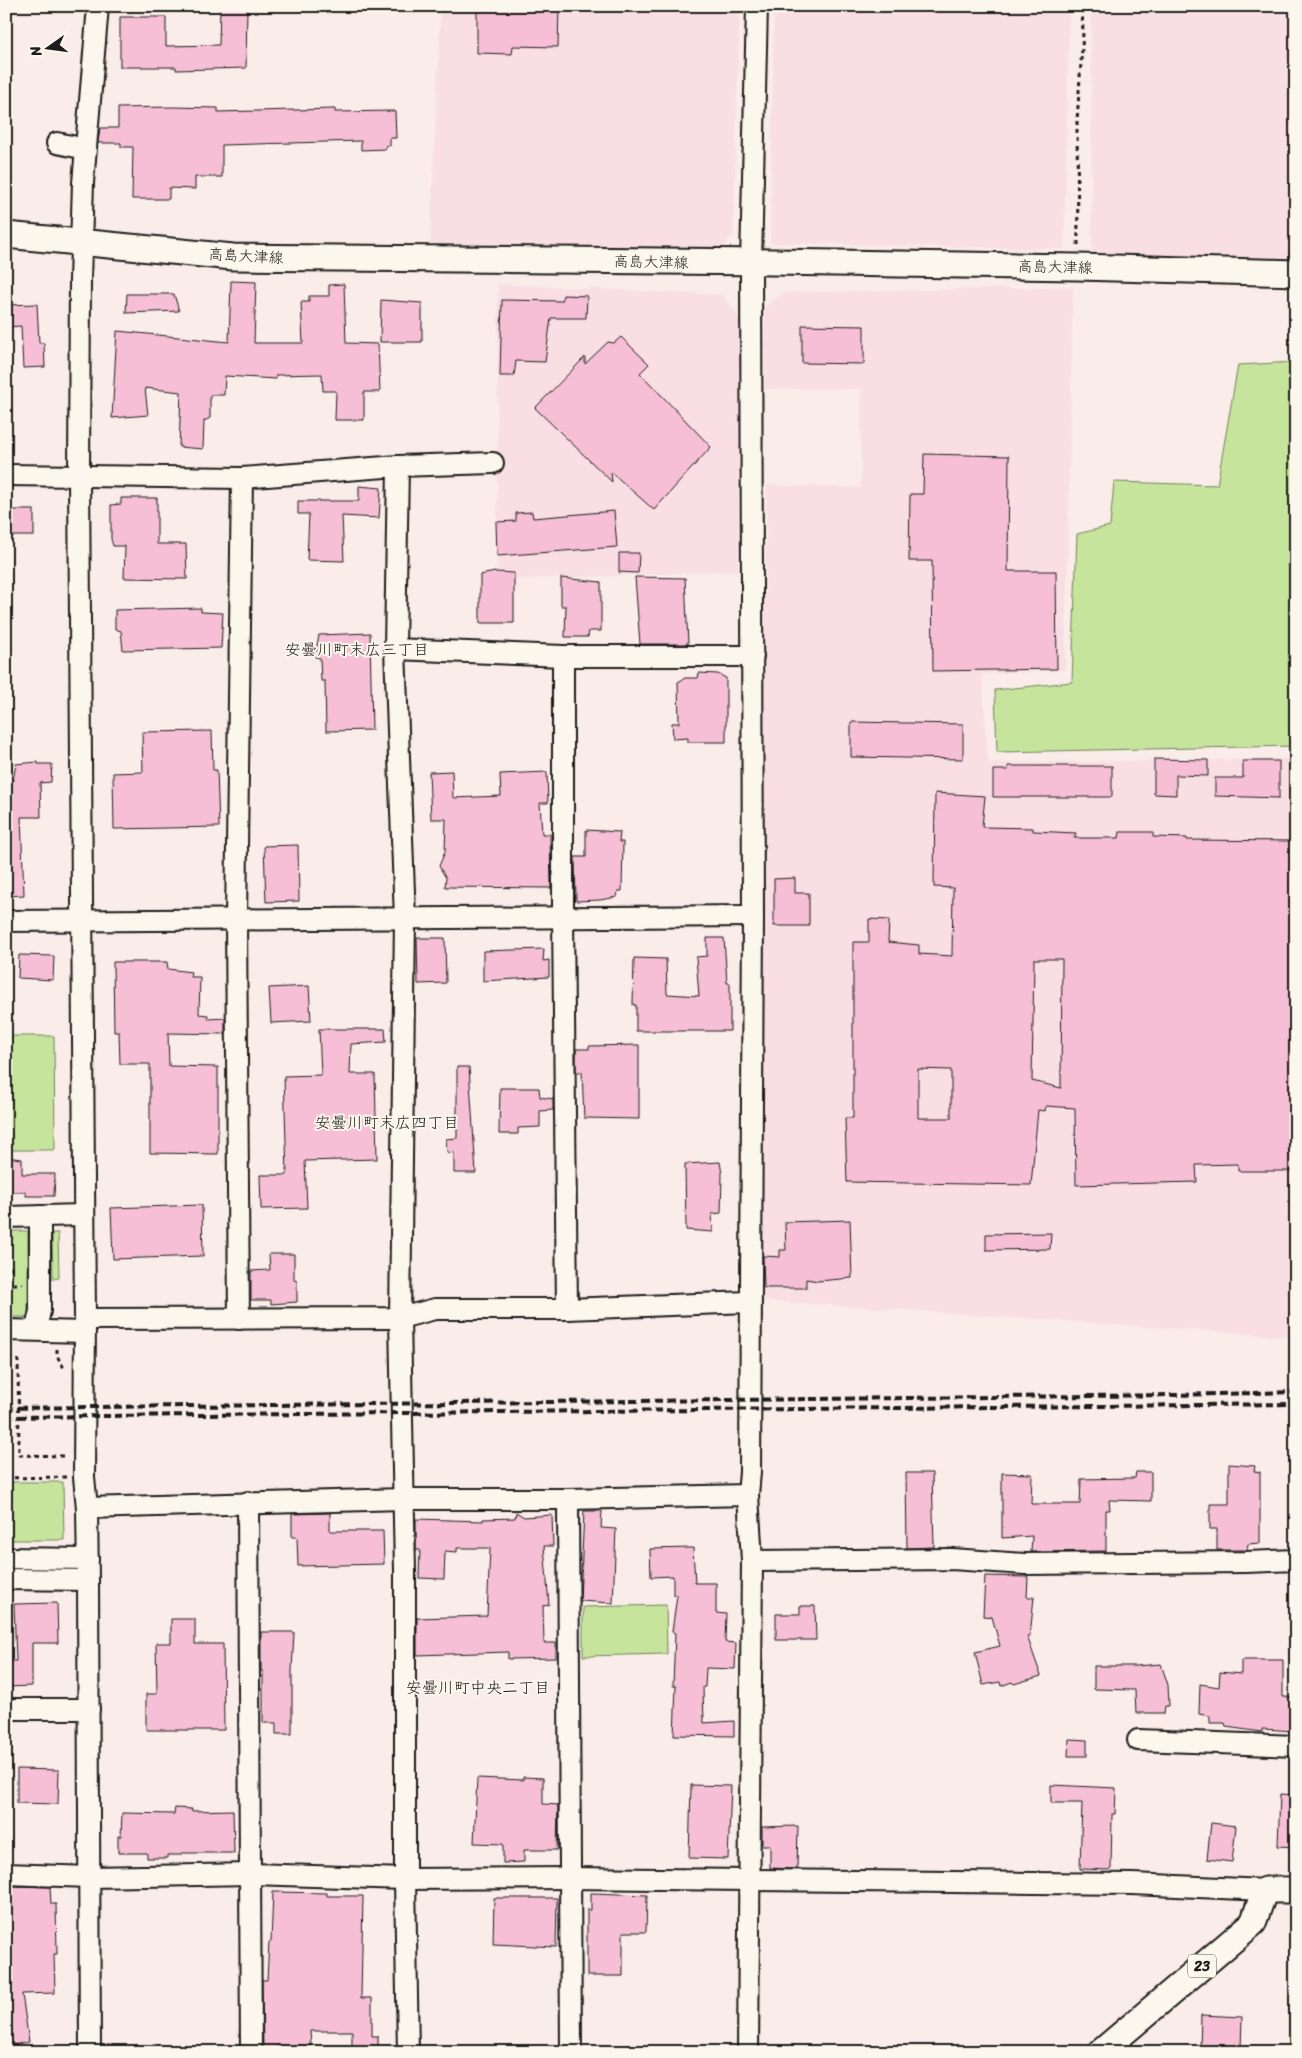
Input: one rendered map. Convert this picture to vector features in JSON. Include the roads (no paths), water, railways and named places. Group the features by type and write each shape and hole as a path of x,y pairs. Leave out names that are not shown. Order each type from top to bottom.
{"main road":[{"name":"高島大津線","path":"6,235 233,257 1078,267 1296,273"},
{"path":"1265,1890 1296,1890"},
{"name":"23","path":"1101,2052 1253,1923 1265,1890"}],"street":[{"path":"90,2052 88,1559 84,1477 85,1326 79,475 80,241 98,6"},
{"path":"748,2052 751,1881 752,1561 748,1495 750,1472 749,1302 753,916 751,263 757,6"},
{"path":"57,143 86,149"},
{"path":"6,475 242,478 398,466 493,463"},
{"path":"398,466 395,649 405,919 400,1318 402,1499 405,1571 405,1879 408,2052"},
{"path":"239,1319 236,920 242,478"},
{"path":"395,649 563,656 753,656"},
{"path":"563,656 563,916 567,1309"},
{"path":"6,921 753,916"},
{"path":"6,1217 83,1215"},
{"path":"36,1330 40,1302 40,1216"},
{"path":"6,1330 239,1319 400,1318 435,1309 567,1309 749,1302"},
{"path":"87,1508 248,1502 748,1495"},
{"path":"568,1499 571,2052"},
{"path":"248,1502 252,2052"},
{"path":"6,1558 88,1559"},
{"path":"752,1561 952,1559 1034,1564 1296,1560"},
{"path":"6,1579 88,1580"},
{"path":"6,1709 89,1709"},
{"path":"1138,1740 1296,1746"},
{"path":"6,1874 90,1877 252,1874 405,1879 570,1878 1132,1884 1265,1890"}],"railway":[{"path":"6,1408 1176,1395 1296,1392"},
{"path":"6,1417 1296,1404"}],"district":[{"name":"安曇川町末広三丁目","path":"357,649"},
{"name":"安曇川町末広四丁目","path":"387,1122"},
{"name":"安曇川町中央二丁目","path":"478,1687"}]}
